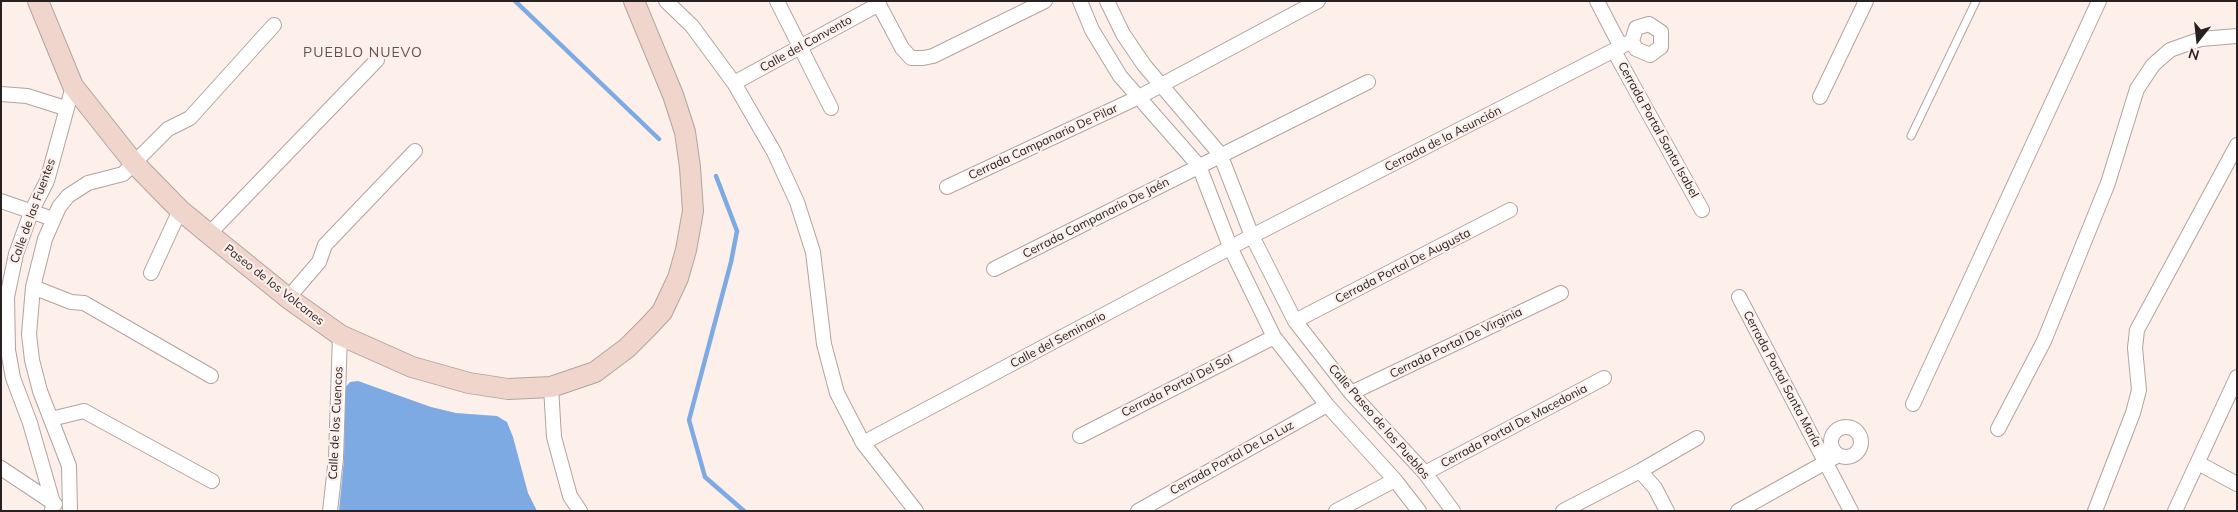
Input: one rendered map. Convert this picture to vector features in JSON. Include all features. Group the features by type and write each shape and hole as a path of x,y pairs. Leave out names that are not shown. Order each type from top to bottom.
{"street":[{"name":"Paseo de los Volcanes","path":"35,3 72,86 134,163 180,210 209,234 288,298 340,335 412,367 469,383 508,390 551,387 595,372 627,348 662,312 678,278 686,250 693,211 685,132 673,95 634,1"},
{"path":"666,1 692,26 734,83 774,152 797,202 813,252 824,344 837,393 863,443 916,511"},
{"path":"777,1 831,108"},
{"path":"878,3 902,48 911,58 923,58 933,56 1045,1"},
{"path":"1083,7 1106,1"},
{"name":"Calle Paseo de los Pueblos","path":"1106,1 1123,34 1144,66 1162,84 1220,154 1252,236 1296,320 1351,393 1425,473 1453,511"},
{"name":"Cerrada Campanario De Pilar","path":"947,187 1139,97 1318,1"},
{"name":"Cerrada Portal Santa Isabel","path":"1597,1 1623,46 1702,210"},
{"path":"1820,97 1866,1"},
{"path":"1913,404 2099,1"},
{"name":"Calle del Convento","path":"734,83 878,3"},
{"name":"Calle Paseo de los Pueblos","path":"1083,7 1092,30 1120,76 1198,166 1231,249 1274,337 1327,405 1395,480 1419,511"},
{"name":"Calle de las Fuentes","path":"68,511 69,466 40,391 32,360 29,334 33,288 45,239 53,219 68,196 88,183 123,174 168,129 190,118 274,25"},
{"path":"1998,429 2048,332 2108,183 2138,89 2153,65 2170,50 2201,39 2237,36"},
{"name":"Cerrada de la Asunción","path":"1252,236 1623,46"},
{"path":"209,234 377,60"},
{"name":"Cerrada Campanario De Jaén","path":"994,269 1220,154 1368,82"},
{"name":"Calle de las Fuentes","path":"52,507 30,423 13,378 8,350 4,297 16,254 32,210 47,181 72,86"},
{"path":"1,94 27,96 66,108"},
{"path":"2095,511 2133,412 2139,390 2135,348 2137,330 2237,145"},
{"path":"288,298 319,262 325,245 415,151"},
{"path":"1,201 32,210 53,219"},
{"path":"151,273 180,210"},
{"name":"Cerrada Portal De Augusta","path":"1296,320 1510,210"},
{"name":"Calle del Seminario","path":"863,443 1231,249 1252,236"},
{"path":"33,288 71,302 84,303 211,376"},
{"name":"Cerrada Portal De Virginia","path":"1351,393 1561,293"},
{"name":"Cerrada Portal Santa María","path":"1739,297 1831,459 1851,511"},
{"name":"Calle de los Cuencos","path":"330,511 336,458 340,335"},
{"name":"Cerrada Portal Del Sol","path":"1080,436 1274,337"},
{"path":"2175,511 2237,377"},
{"name":"Cerrada Portal De Macedonia","path":"1425,473 1604,378"},
{"path":"551,387 554,437 570,496 580,511"},
{"name":"Cerrada Portal De La Luz","path":"1138,511 1327,405"},
{"path":"51,419 84,411 212,481"},
{"path":"1562,511 1640,471 1697,438"},
{"path":"1738,511 1831,459"},
{"path":"2198,463 2237,484"},
{"path":"1,468 52,507 68,511"},
{"path":"1640,471 1655,488 1667,511"},
{"path":"1336,511 1395,480"}],"lane":[{"path":"1911,136 1976,1"}],"water":[{"path":"358,381 431,407 456,413 497,416 507,422 528,493 537,511 339,511 344,459 345,388 350,382"}],"waterway":[{"path":"515,1 659,139"},
{"path":"716,176 737,231 731,262 689,420 705,477 744,511"}],"district":[{"name":"PUEBLO NUEVO","path":"363,53"}]}
